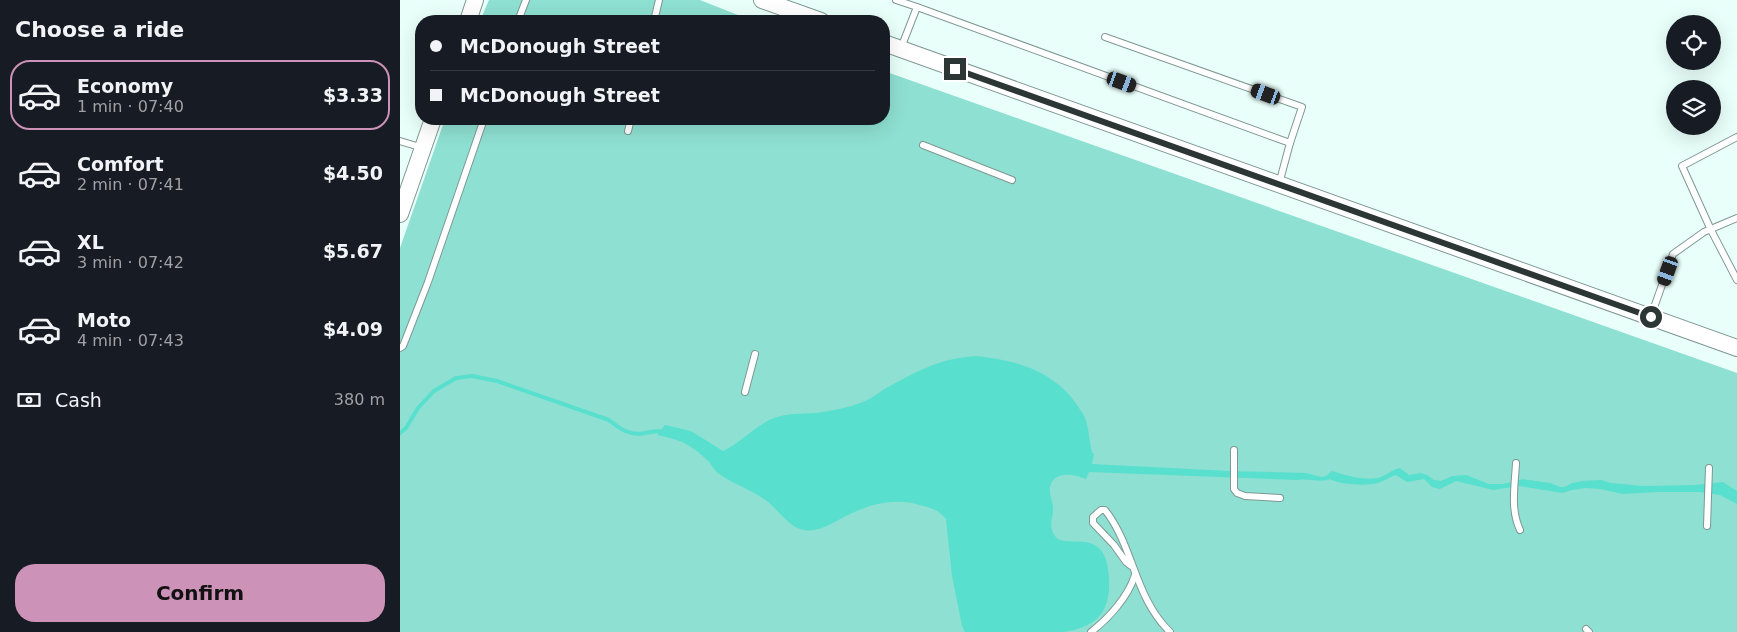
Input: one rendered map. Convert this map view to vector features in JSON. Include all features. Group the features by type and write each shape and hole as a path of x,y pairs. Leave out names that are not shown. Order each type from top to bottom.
{"street":[{"path":"472,15 475,0"},
{"path":"762,0 804,15"},
{"path":"890,46 1737,348"},
{"path":"400,214 432,125"}],"lane":[{"path":"520,15 526,0"},
{"path":"655,15 659,0"},
{"path":"896,0 1290,143"},
{"path":"901,50 917,7"},
{"path":"1105,37 1302,107 1279,184"},
{"path":"400,348 403,346 428,282 482,125"},
{"path":"628,131 629,125"},
{"path":"1737,137 1682,166 1710,230 1737,280"},
{"path":"400,141 423,148"},
{"path":"923,145 1012,180"},
{"path":"1651,317 1673,254 1704,232 1737,218"},
{"path":"744,392 755,354"},
{"path":"1234,450 1235,491 1240,495 1280,498"},
{"path":"1516,463 1515,518 1520,530"},
{"path":"1707,526 1709,468"},
{"path":"1131,566 1093,523 1094,517 1101,510 1105,510 1116,525 1131,566 1152,611 1170,632"},
{"path":"1091,632 1105,620 1129,590 1135,575"}],"shaded area":[{"path":"489,0 700,0 738,15 483,15"},
{"path":"890,73 1737,373 1737,632 400,632 400,248 443,125 890,125"},
{"path":"975,356 1003,360 1028,367 1052,379 1062,388 1072,398 1085,418 1094,454 1092,464 1306,473 1321,477 1326,476 1332,471 1367,479 1384,476 1400,468 1409,475 1421,473 1434,480 1441,481 1452,476 1466,475 1489,484 1503,484 1523,479 1550,483 1560,487 1582,481 1601,480 1611,483 1643,486 1696,485 1723,482 1737,491 1737,504 1720,495 1700,492 1623,494 1586,488 1562,493 1519,486 1493,490 1456,481 1440,489 1432,487 1424,479 1407,482 1396,475 1378,483 1361,485 1340,483 1330,479 1322,481 1089,472 1086,479 1065,475 1056,478 1050,487 1053,506 1051,528 1058,539 1088,543 1094,545 1102,552 1107,563 1109,578 1109,590 1104,609 1093,622 1075,630 1063,632 965,632 962,626 952,576 946,519 938,511 911,503 893,502 876,504 816,530 799,529 789,523 762,498 715,471 701,454 690,446 657,435 665,425 691,431 723,451 736,444 760,425 779,416 815,413 852,406 866,401 895,383 927,367 950,360"}],"waterway":[{"path":"400,433 406,428 418,408 434,391 456,378 472,376 497,381 609,420 630,433 664,432"}],"route":[{"path":"955,69 1651,317"}]}
